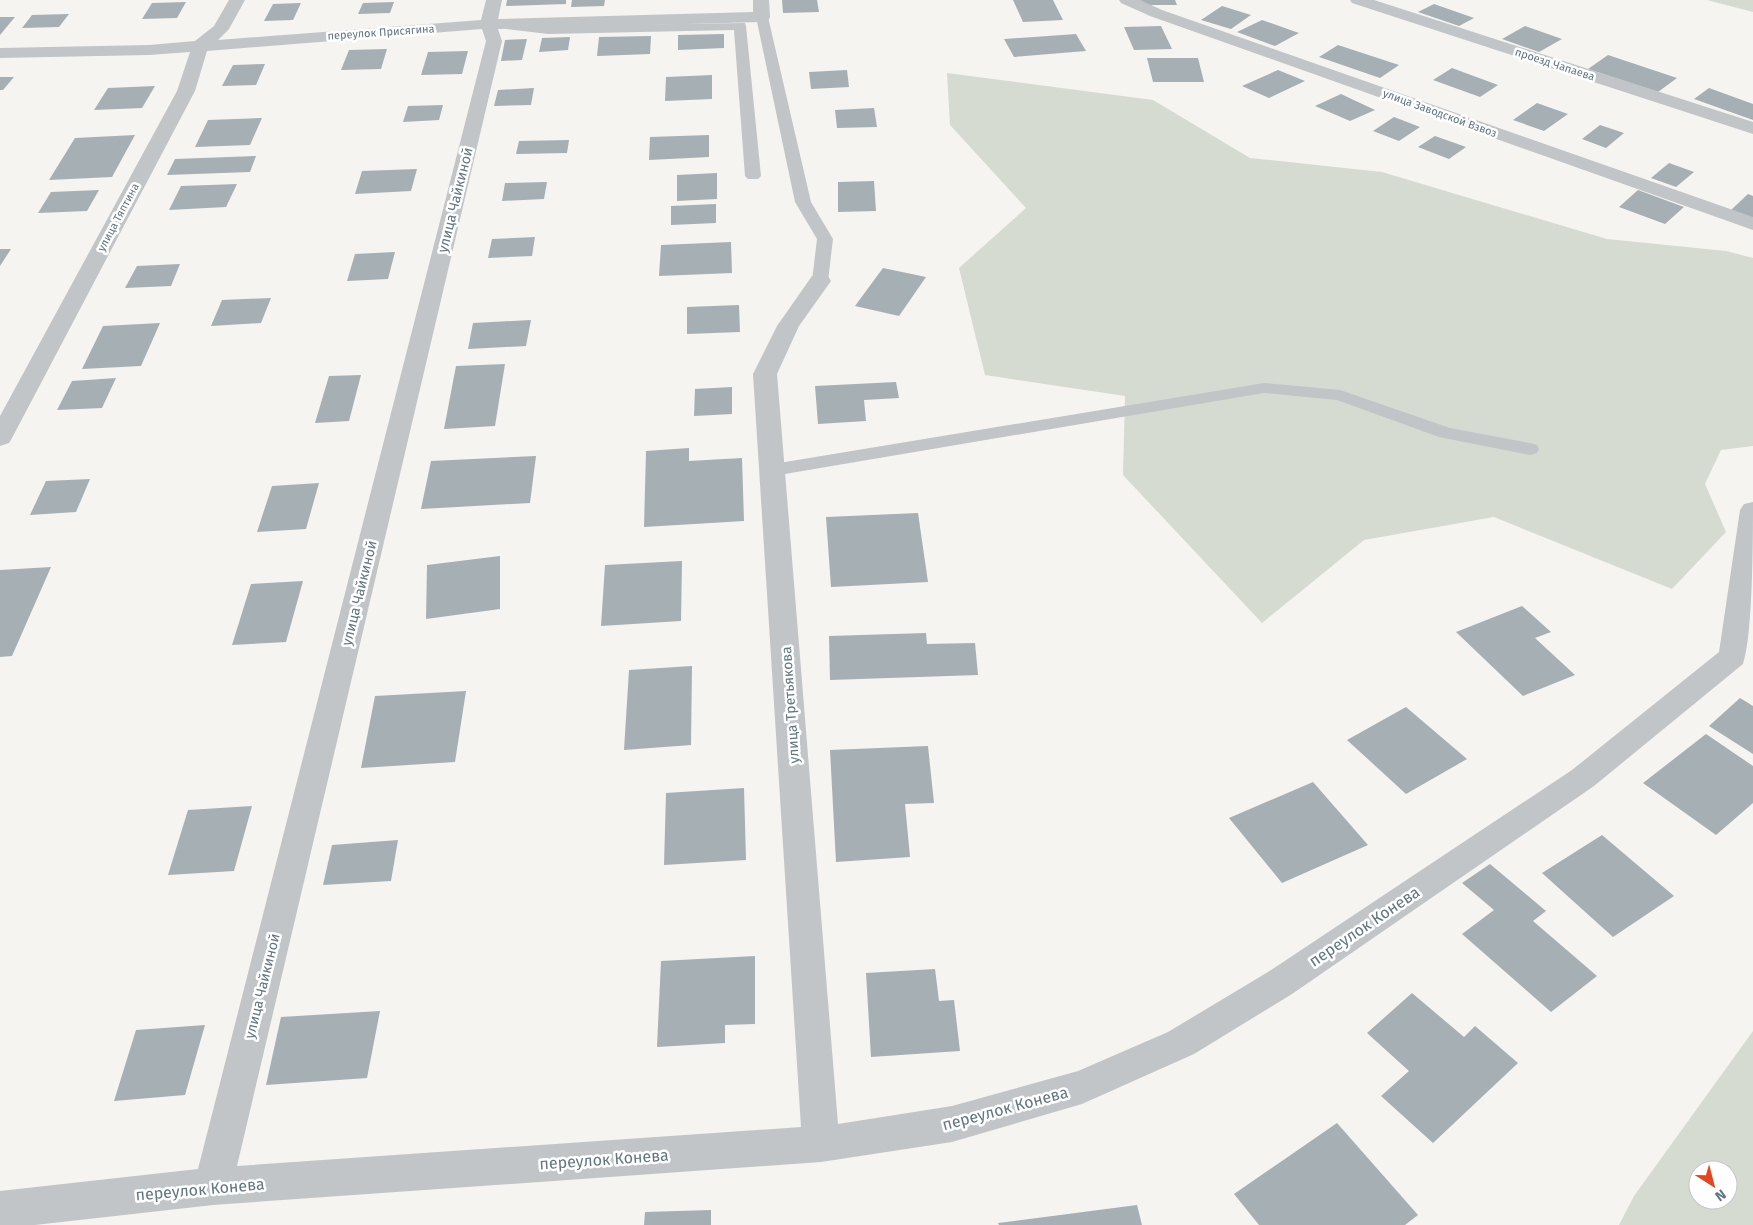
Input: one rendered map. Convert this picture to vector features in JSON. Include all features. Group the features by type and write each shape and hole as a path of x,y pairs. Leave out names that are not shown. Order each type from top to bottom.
{"street":[{"path":"200,46 221,29 238,0"},
{"name":"улица Заводской Взвоз","path":"1127,0 1156,13 1753,224"},
{"name":"проезд Чапаева","path":"1358,0 1753,128"},
{"name":"переулок Присягина","path":"0,53 149,50 200,46 491,12 762,8"},
{"name":"улица Чайкиной","path":"213,1186 494,42 491,12"},
{"name":"улица Тяптина","path":"0,438 186,91 200,46"},
{"name":"улица Третьякова","path":"820,281 788,326 765,374 821,1144"},
{"name":"переулок Конева","path":"0,1210 213,1186 821,1144 952,1124 1082,1087 1181,1042 1280,983 1575,783 1733,657 1753,510"}],"lane":[{"path":"762,8 803,202 825,239 820,281"},
{"path":"491,12 548,30 740,26 753,176"},
{"path":"773,470 1264,388 1340,395 1446,433 1530,449"}],"shaded area":[{"path":"1707,0 1753,0 1753,12"},
{"path":"947,73 1153,100 1250,158 1382,172 1607,239 1726,251 1753,258 1753,446 1721,450 1705,484 1726,532 1672,589 1494,517 1364,540 1262,623 1123,475 1125,396 985,375 959,268 1026,208 950,125"},
{"path":"1753,1031 1753,1225 1619,1225 1634,1196"}],"building":[{"path":"507,0 566,0 566,4 506,6"},
{"path":"572,0 605,0 604,6 571,7"},
{"path":"782,0 817,0 819,12 783,13"},
{"path":"1013,0 1053,0 1063,20 1023,22"},
{"path":"1140,0 1175,0 1177,5 1142,5"},
{"path":"186,2 177,18 142,19 152,3"},
{"path":"394,2 390,13 358,14 363,3"},
{"path":"301,3 293,20 264,21 273,4"},
{"path":"1434,4 1474,18 1459,26 1418,12"},
{"path":"1222,6 1251,15 1231,29 1201,20"},
{"path":"69,14 59,27 22,28 32,15"},
{"path":"0,17 15,17 0,35"},
{"path":"1262,20 1299,33 1275,46 1237,32"},
{"path":"1161,26 1172,49 1134,50 1124,27"},
{"path":"1525,26 1562,39 1539,52 1502,39"},
{"path":"724,34 724,48 678,50 678,35"},
{"path":"1076,34 1086,51 1014,57 1004,39"},
{"path":"651,36 650,54 597,56 599,37"},
{"path":"570,37 568,50 539,52 542,38"},
{"path":"527,39 522,60 501,61 505,40"},
{"path":"1338,45 1399,65 1380,78 1319,57"},
{"path":"387,49 381,69 341,70 349,50"},
{"path":"468,51 462,74 421,75 428,52"},
{"path":"1608,55 1677,78 1658,92 1588,69"},
{"path":"1147,58 1198,58 1204,82 1153,82"},
{"path":"265,64 256,85 222,86 233,65"},
{"path":"1452,68 1498,85 1480,97 1433,80"},
{"path":"847,70 849,87 811,89 809,72"},
{"path":"1278,70 1305,81 1269,98 1242,86"},
{"path":"712,75 712,99 665,101 666,77"},
{"path":"0,77 14,77 3,90 0,90"},
{"path":"155,86 142,108 94,110 108,88"},
{"path":"534,88 531,105 494,106 498,90"},
{"path":"1709,88 1753,104 1753,120 1694,99"},
{"path":"1341,94 1375,110 1350,121 1315,106"},
{"path":"1537,103 1568,114 1544,131 1513,120"},
{"path":"443,105 439,120 403,122 408,106"},
{"path":"874,108 877,127 837,128 835,110"},
{"path":"1394,117 1420,127 1399,141 1373,131"},
{"path":"262,118 250,145 195,147 208,120"},
{"path":"1600,125 1624,133 1606,148 1582,139"},
{"path":"135,135 112,177 49,180 75,138"},
{"path":"709,135 709,157 649,160 650,137"},
{"path":"1435,136 1466,147 1449,159 1418,147"},
{"path":"569,140 567,153 516,154 519,141"},
{"path":"256,156 250,172 167,175 175,159"},
{"path":"1669,163 1694,172 1676,187 1651,178"},
{"path":"417,169 411,191 355,194 362,171"},
{"path":"717,173 717,199 677,201 677,175"},
{"path":"874,181 876,211 838,212 838,182"},
{"path":"547,182 544,199 502,201 505,183"},
{"path":"237,184 226,207 169,210 181,186"},
{"path":"99,190 87,211 38,213 51,192"},
{"path":"1638,190 1684,207 1665,224 1619,207"},
{"path":"1748,194 1753,196 1753,218 1731,210"},
{"path":"716,204 716,223 671,225 671,206"},
{"path":"535,237 532,256 488,258 492,239"},
{"path":"731,242 732,273 659,276 661,245"},
{"path":"0,249 11,249 0,266"},
{"path":"395,252 388,279 347,281 355,254"},
{"path":"180,264 171,286 125,288 137,266"},
{"path":"883,268 926,277 899,316 855,306"},
{"path":"271,298 261,323 211,326 222,300"},
{"path":"739,305 740,332 687,334 687,307"},
{"path":"531,320 526,346 468,349 473,323"},
{"path":"160,323 141,366 82,369 103,326"},
{"path":"505,364 495,426 444,429 456,366"},
{"path":"361,375 349,421 315,423 329,376"},
{"path":"116,378 102,408 57,410 72,381"},
{"path":"896,382 899,398 864,400 866,421 818,424 815,386"},
{"path":"732,387 732,414 694,416 695,389"},
{"path":"689,448 689,461 742,458 744,521 644,527 646,451"},
{"path":"536,456 530,503 421,509 431,461"},
{"path":"90,479 76,512 30,515 46,481"},
{"path":"319,483 306,529 257,532 272,486"},
{"path":"918,513 928,582 831,587 826,517"},
{"path":"500,556 500,609 426,619 427,565"},
{"path":"682,561 681,621 601,626 605,565"},
{"path":"51,567 12,656 0,657 0,570"},
{"path":"303,581 286,642 232,645 251,584"},
{"path":"1522,606 1551,632 1535,638 1575,675 1523,696 1456,632"},
{"path":"926,633 927,644 975,643 978,675 830,680 829,636"},
{"path":"692,666 691,745 624,750 629,670"},
{"path":"466,691 455,762 361,768 375,696"},
{"path":"1740,698 1753,706 1753,754 1709,726"},
{"path":"1406,707 1467,759 1406,794 1347,740"},
{"path":"1706,734 1753,766 1753,803 1716,835 1643,783"},
{"path":"928,746 934,803 905,804 910,857 836,862 830,750"},
{"path":"1313,782 1368,845 1282,883 1229,818"},
{"path":"744,788 746,860 664,865 666,793"},
{"path":"252,806 234,871 168,875 188,810"},
{"path":"1602,835 1674,896 1613,937 1542,873"},
{"path":"398,840 391,881 323,885 332,845"},
{"path":"1490,864 1546,911 1533,921 1597,976 1551,1012 1462,934 1494,910 1462,883"},
{"path":"755,956 755,1024 725,1025 725,1043 657,1047 661,961"},
{"path":"935,969 939,1001 954,1000 960,1051 871,1057 866,973"},
{"path":"1412,993 1464,1037 1475,1026 1518,1063 1433,1143 1381,1096 1409,1071 1367,1033"},
{"path":"380,1011 367,1078 266,1085 281,1017"},
{"path":"205,1025 185,1095 114,1101 136,1030"},
{"path":"1337,1123 1418,1215 1405,1225 1259,1225 1234,1194"},
{"path":"1137,1205 1142,1225 999,1225 998,1223"},
{"path":"711,1210 711,1225 644,1225 645,1212"}]}
